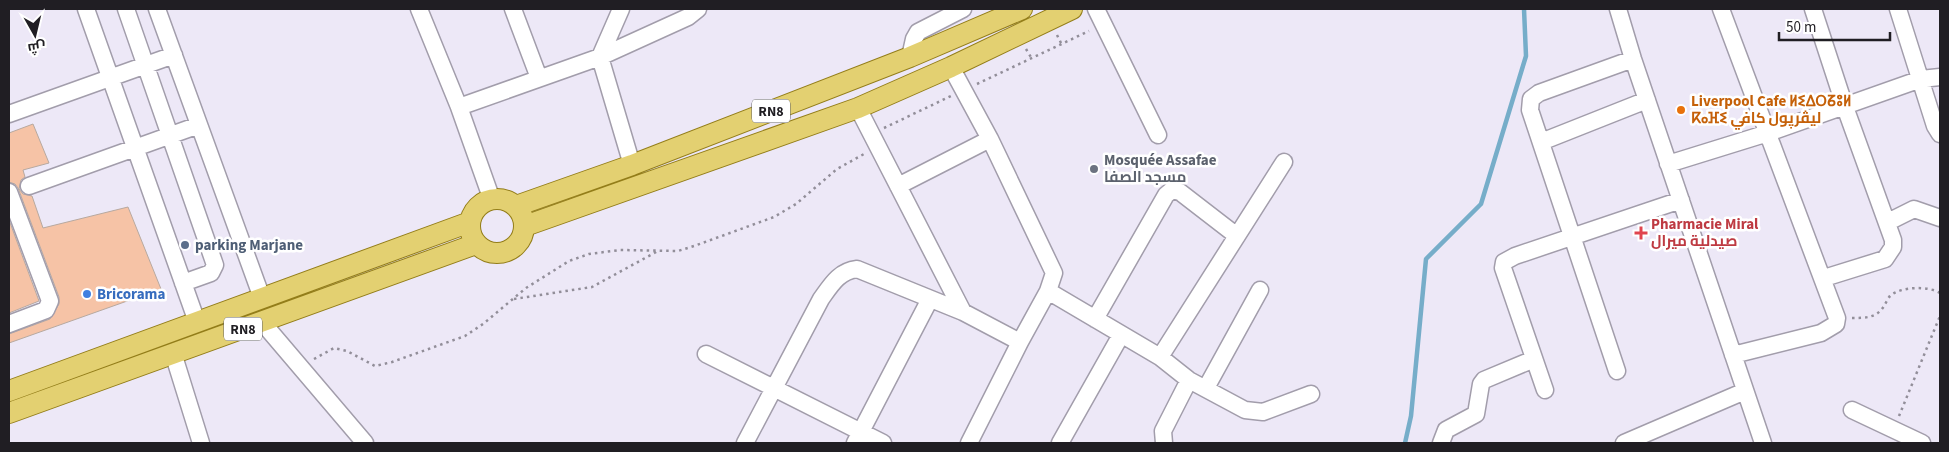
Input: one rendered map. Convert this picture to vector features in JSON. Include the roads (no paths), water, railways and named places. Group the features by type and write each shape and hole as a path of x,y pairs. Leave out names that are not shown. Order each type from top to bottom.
{"main road":[{"name":"RN8","path":"516,206 632,165 910,57 1022,9"},
{"name":"RN8","path":"525,226 858,108 951,67 1072,9"},
{"path":"492,200 504,200 516,206 522,215 525,226 521,241 516,246 503,253 488,252 476,244 471,234 470,222 480,205 492,200"},
{"name":"RN8","path":"9,391 470,222"},
{"name":"RN8","path":"9,413 476,244"}],"street":[{"path":"86,9 197,322"},
{"path":"126,9 214,265 211,272 183,283"},
{"path":"157,9 262,298"},
{"path":"419,9 459,107 492,200"},
{"path":"513,9 539,78"},
{"path":"621,9 600,57 632,165"},
{"path":"459,107 600,57 688,17 698,9"},
{"path":"910,57 914,39 918,32 963,9"},
{"path":"1096,9 1158,135"},
{"path":"1618,9 1646,100 1763,443"},
{"path":"1721,9 1824,278 1837,318 1836,324 1821,333 1733,355"},
{"path":"1813,9 1845,106 1888,222 1894,247 1885,259 1824,278"},
{"path":"1898,9 1940,134"},
{"path":"9,114 174,55"},
{"path":"1617,371 1530,110 1531,99 1549,89 1633,59"},
{"path":"951,67 990,140 1053,267 1053,280 1048,291 969,443"},
{"path":"1668,164 1768,133 1921,79 1940,77"},
{"path":"1541,142 1646,100"},
{"path":"858,108 963,312"},
{"path":"29,186 199,125"},
{"path":"898,186 990,140"},
{"path":"1160,357 1284,162"},
{"path":"1095,319 1166,195 1172,190 1180,192 1237,236"},
{"path":"9,192 50,301 46,310 9,324"},
{"path":"1545,390 1504,264 1507,259 1681,200"},
{"path":"1888,222 1914,210 1940,218"},
{"path":"745,443 821,299 842,273 857,269 963,312 1020,342"},
{"path":"1206,388 1260,290"},
{"path":"1048,291 1160,357 1188,380 1245,410 1257,413 1311,394"},
{"path":"858,437 930,299"},
{"path":"262,322 365,443"},
{"path":"1060,443 1121,335"},
{"path":"173,353 201,443"},
{"path":"706,354 774,389 858,437 883,443"},
{"path":"1441,443 1446,430 1476,414 1481,384 1484,380 1534,359"},
{"path":"1164,443 1163,431 1188,380"},
{"path":"1624,443 1746,391"},
{"path":"1852,410 1922,443"}],"waterway":[{"path":"1405,443 1411,416 1426,259 1481,204 1526,56 1524,9"}],"place":[{"name":"Liverpool Cafe ⵍⵉⵠⵔⵒⵓⵍ ⴽⴰⴼⵉ ليڤرپول كافي","path":"1681,110"},
{"name":"Mosquée Assafae مسجد الصفا","path":"1094,169"},
{"name":"Pharmacie Miral صيدلية ميرال","path":"1641,233"},
{"name":"parking Marjane","path":"185,245"},
{"name":"Bricorama","path":"87,294"}]}
